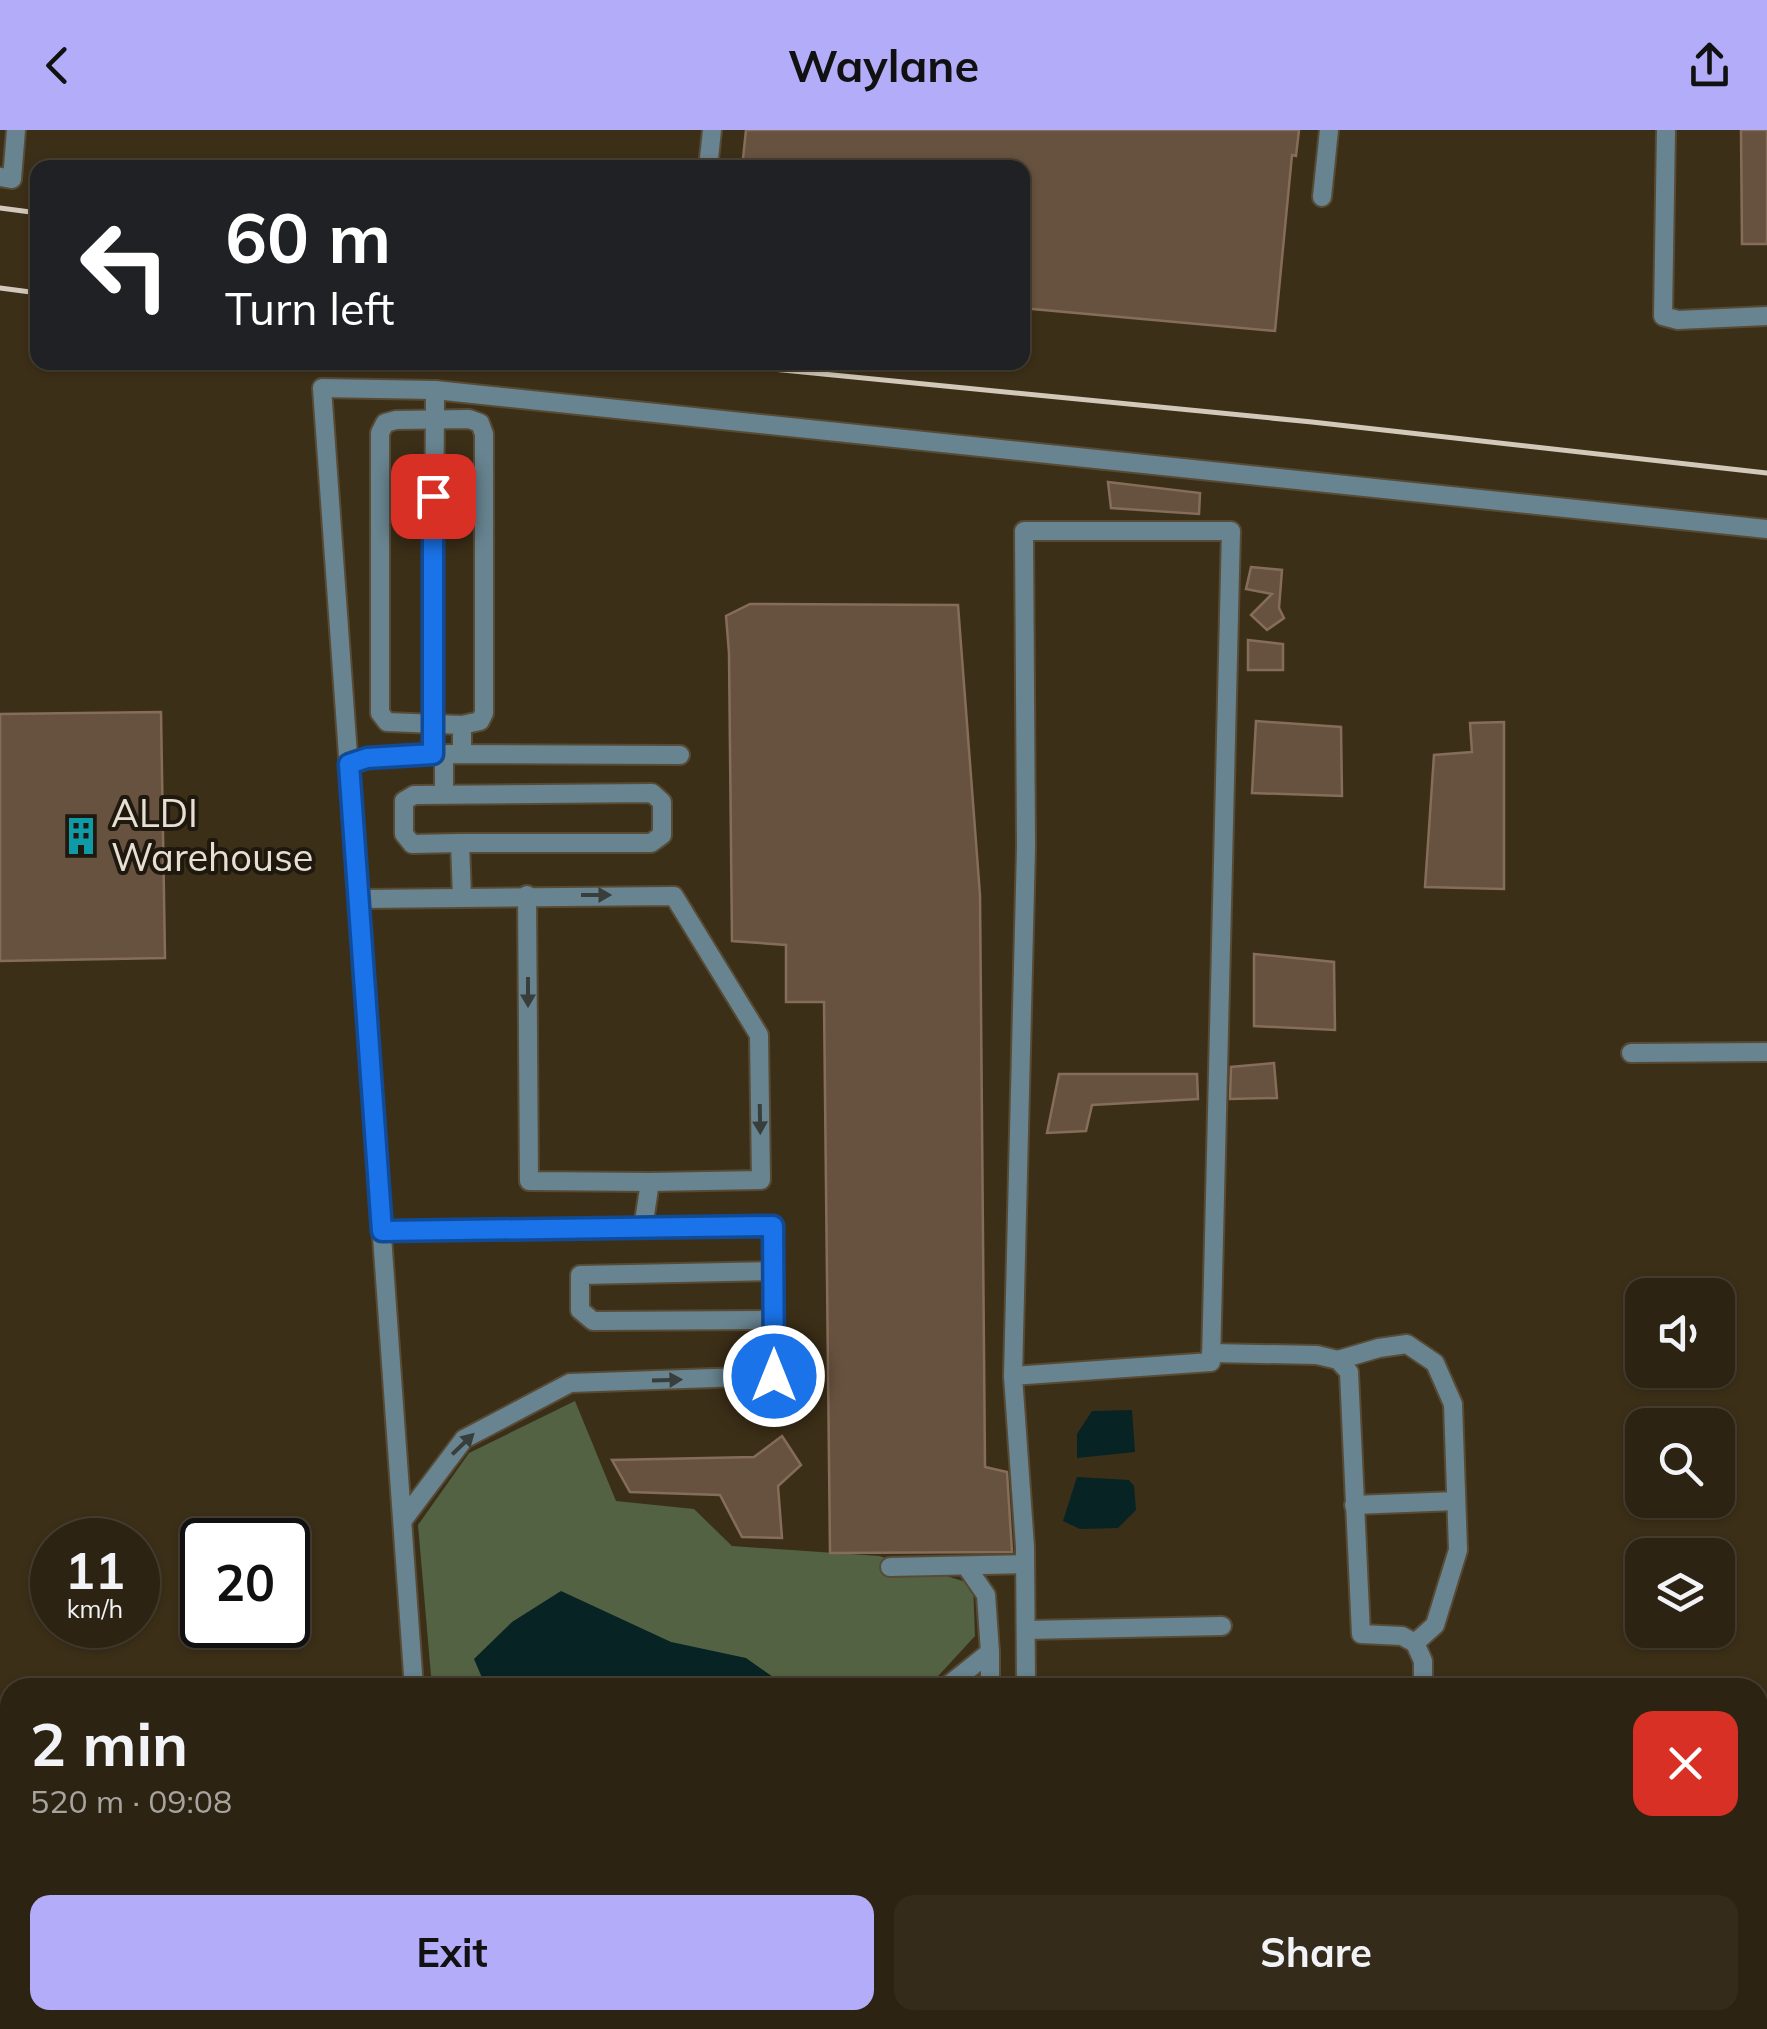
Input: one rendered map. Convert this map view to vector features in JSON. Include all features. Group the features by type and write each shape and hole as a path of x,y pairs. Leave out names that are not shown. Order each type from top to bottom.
{"street":[{"path":"0,178 12,178 16,130"},
{"path":"709,160 712,130"},
{"path":"1322,197 1328,130"},
{"path":"1666,130 1663,316 1678,320 1767,316"},
{"path":"413,1678 322,388 435,390 1767,530"},
{"path":"435,390 433,725 446,754"},
{"path":"433,419 468,419 480,423 484,434 484,712 480,721 462,725 388,722 380,713 380,433 385,423 396,420 433,419"},
{"path":"1012,1376 1211,1362 1231,532 1024,531 1026,847 1012,1376 1026,1564 1026,1678"},
{"path":"444,794 446,754 462,725"},
{"path":"349,764 367,758 446,754 680,755"},
{"path":"414,794 652,794 662,802 662,835 651,843 460,843 412,844 404,834 404,801 414,794"},
{"path":"460,843 462,897"},
{"path":"359,899 528,895 674,896 759,1034 762,1180 529,1180 528,895"},
{"path":"1632,1052 1767,1052"},
{"path":"642,1228 650,1182"},
{"path":"382,1231 773,1226 774,1376 570,1383 464,1438 403,1520"},
{"path":"773,1270 580,1274 580,1310 593,1321 773,1320"},
{"path":"1211,1354 1317,1355 1338,1360 1407,1344 1435,1363 1453,1404 1458,1550 1435,1625 1415,1642"},
{"path":"1338,1360 1349,1372 1361,1634 1402,1636 1415,1642 1423,1661 1423,1678"},
{"path":"1354,1505 1456,1500"},
{"path":"890,1567 1026,1564"},
{"path":"966,1566 986,1595 990,1678"},
{"path":"1026,1630 1222,1626"},
{"path":"957,1678 990,1652"}],"green space":[{"path":"575,1401 616,1501 694,1509 732,1546 879,1556 973,1584 975,1636 936,1678 431,1678 418,1525 469,1453"}],"water":[{"path":"1132,1410 1135,1452 1077,1458 1077,1434 1092,1411"},
{"path":"1077,1477 1129,1480 1134,1486 1136,1510 1118,1528 1080,1529 1063,1521"},
{"path":"561,1591 671,1642 746,1658 774,1678 482,1678 474,1659 512,1622"}],"building":[{"path":"746,130 1299,130 1296,156 1292,155 1275,331 1030,309 1030,160 743,160"},
{"path":"1741,130 1767,130 1767,244 1742,244"},
{"path":"1108,482 1200,493 1199,514 1111,508"},
{"path":"1251,567 1282,570 1279,608 1284,618 1267,630 1251,615 1272,594 1246,589"},
{"path":"750,604 958,605 980,895 985,1467 1007,1472 1012,1552 830,1553 824,1002 786,1002 786,945 732,941 726,616"},
{"path":"1248,640 1283,644 1283,670 1248,670"},
{"name":"ALDI Warehouse","path":"161,712 165,958 0,961 0,714"},
{"path":"1256,721 1341,727 1342,796 1252,793"},
{"path":"1504,722 1504,889 1425,887 1434,755 1472,752 1470,723"},
{"path":"1254,954 1334,962 1335,1030 1254,1026"},
{"path":"1274,1063 1277,1098 1230,1099 1231,1067"},
{"path":"1059,1074 1197,1074 1198,1099 1092,1105 1086,1131 1047,1133"},
{"path":"782,1436 801,1465 778,1486 782,1538 742,1537 720,1495 630,1492 612,1460 754,1457"}],"railway":[{"path":"0,208 30,212"},
{"path":"0,288 30,292"},
{"path":"782,370 1312,422 1767,473"}],"place":[{"name":"ALDI Warehouse","path":"81,836"}],"route":[{"path":"433,496 433,754 367,758 349,764 382,1231 773,1226 774,1376"}]}
